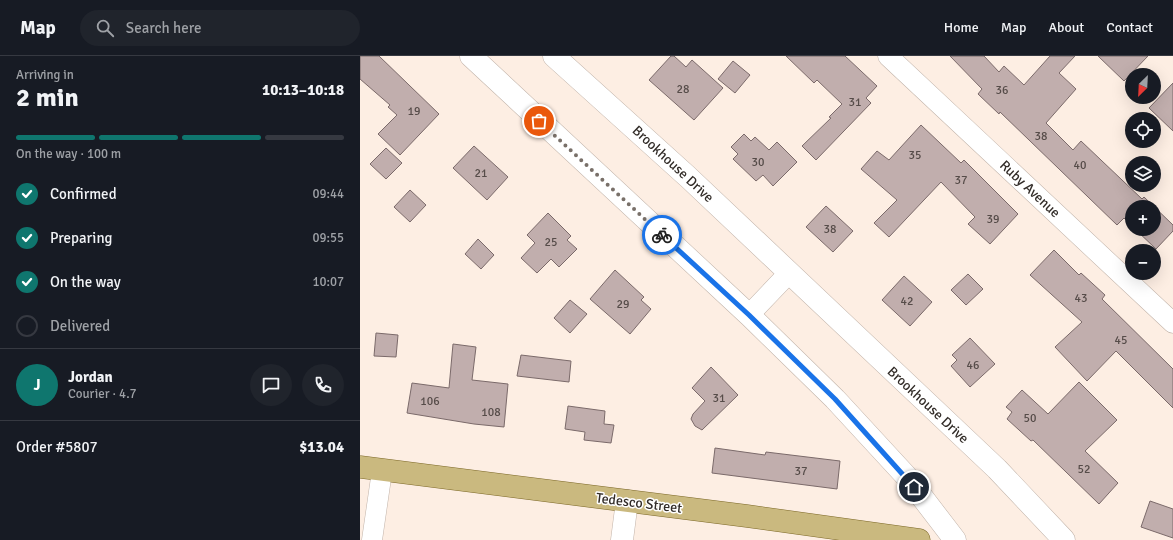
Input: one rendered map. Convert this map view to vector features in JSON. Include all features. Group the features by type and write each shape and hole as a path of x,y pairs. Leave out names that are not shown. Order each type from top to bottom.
{"main road":[{"path":"471,56 749,315 835,399 906,476 955,540"},
{"name":"Brookhouse Drive","path":"554,56 688,177 997,470 1064,540"},
{"name":"Tedesco Street","path":"360,467 919,540"},
{"path":"622,540 626,501"}],"street":[{"name":"Ruby Avenue","path":"888,56 1173,323"},
{"path":"749,315 789,273"},
{"path":"372,540 382,471"}],"building":[{"path":"360,56 379,56 439,114 400,155 378,134 397,115 388,107 390,105 360,79"},
{"path":"671,56 674,56 686,67 692,60 723,88 694,120 649,80"},
{"path":"786,56 845,56 877,86 866,98 871,103 816,160 802,146 831,118 829,117 842,104 817,80 814,83"},
{"path":"950,56 984,56 999,72 1004,66 1024,85 1050,56 1075,56 1059,73 1076,89 1046,123 1073,150 1081,141 1125,183 1125,192 1135,192 1142,199 1144,197 1147,200 1125,200 1125,219 1124,218 1117,225 1000,112 999,114 978,94 982,89"},
{"path":"1098,56 1148,56 1136,68 1125,68 1124,81"},
{"path":"733,61 750,75 735,93 718,79"},
{"path":"1173,83 1173,131 1161,120 1161,112 1153,112 1149,108 1153,104 1161,104 1161,96"},
{"path":"921,125 961,163 964,160 1018,214 990,244 968,224 975,217 941,182 889,237 874,223 897,200 861,169 877,151 889,160"},
{"path":"744,134 751,141 755,137 769,150 777,142 797,162 773,186 763,175 756,181 733,159 738,154 731,147"},
{"path":"474,146 508,177 487,200 453,168"},
{"path":"386,148 402,163 386,179 370,164"},
{"path":"410,190 426,205 410,222 394,207"},
{"path":"826,206 853,231 833,252 806,227"},
{"path":"548,213 571,236 567,240 577,249 559,267 551,259 537,273 521,258 535,243 527,235"},
{"path":"1161,213 1173,225 1173,231 1161,244 1151,244 1142,236 1161,236"},
{"path":"478,239 494,255 481,269 465,254"},
{"path":"1054,250 1079,275 1081,273 1105,295 1102,299 1173,369 1173,408 1116,351 1087,381 1055,347 1082,322 1030,275"},
{"path":"615,270 644,297 641,300 651,309 630,334 590,299"},
{"path":"968,274 983,289 966,305 951,290"},
{"path":"904,276 932,302 910,326 882,300"},
{"path":"570,300 587,314 570,333 554,318"},
{"path":"376,333 398,335 396,357 374,356"},
{"path":"970,338 995,364 970,387 951,366 957,360 952,355"},
{"path":"453,344 476,347 472,380 508,384 504,427 474,424 407,413 412,383 449,388"},
{"path":"521,355 571,361 569,382 517,376"},
{"path":"711,367 738,395 702,430 695,426 691,419 693,414 705,401 692,388"},
{"path":"1079,382 1117,420 1085,451 1118,483 1099,504 1033,440 1031,441 1007,419 1012,412 1006,407 1022,390 1048,414"},
{"path":"568,406 605,411 604,424 614,425 611,443 584,440 585,432 565,429"},
{"path":"715,448 765,455 766,452 840,461 837,489 712,473"},
{"path":"1150,501 1173,509 1173,538 1141,527"}],"way so far":[{"path":"539,121 662,235"}],"route":[{"path":"662,235 749,315 835,399 906,476 914,487"}]}
